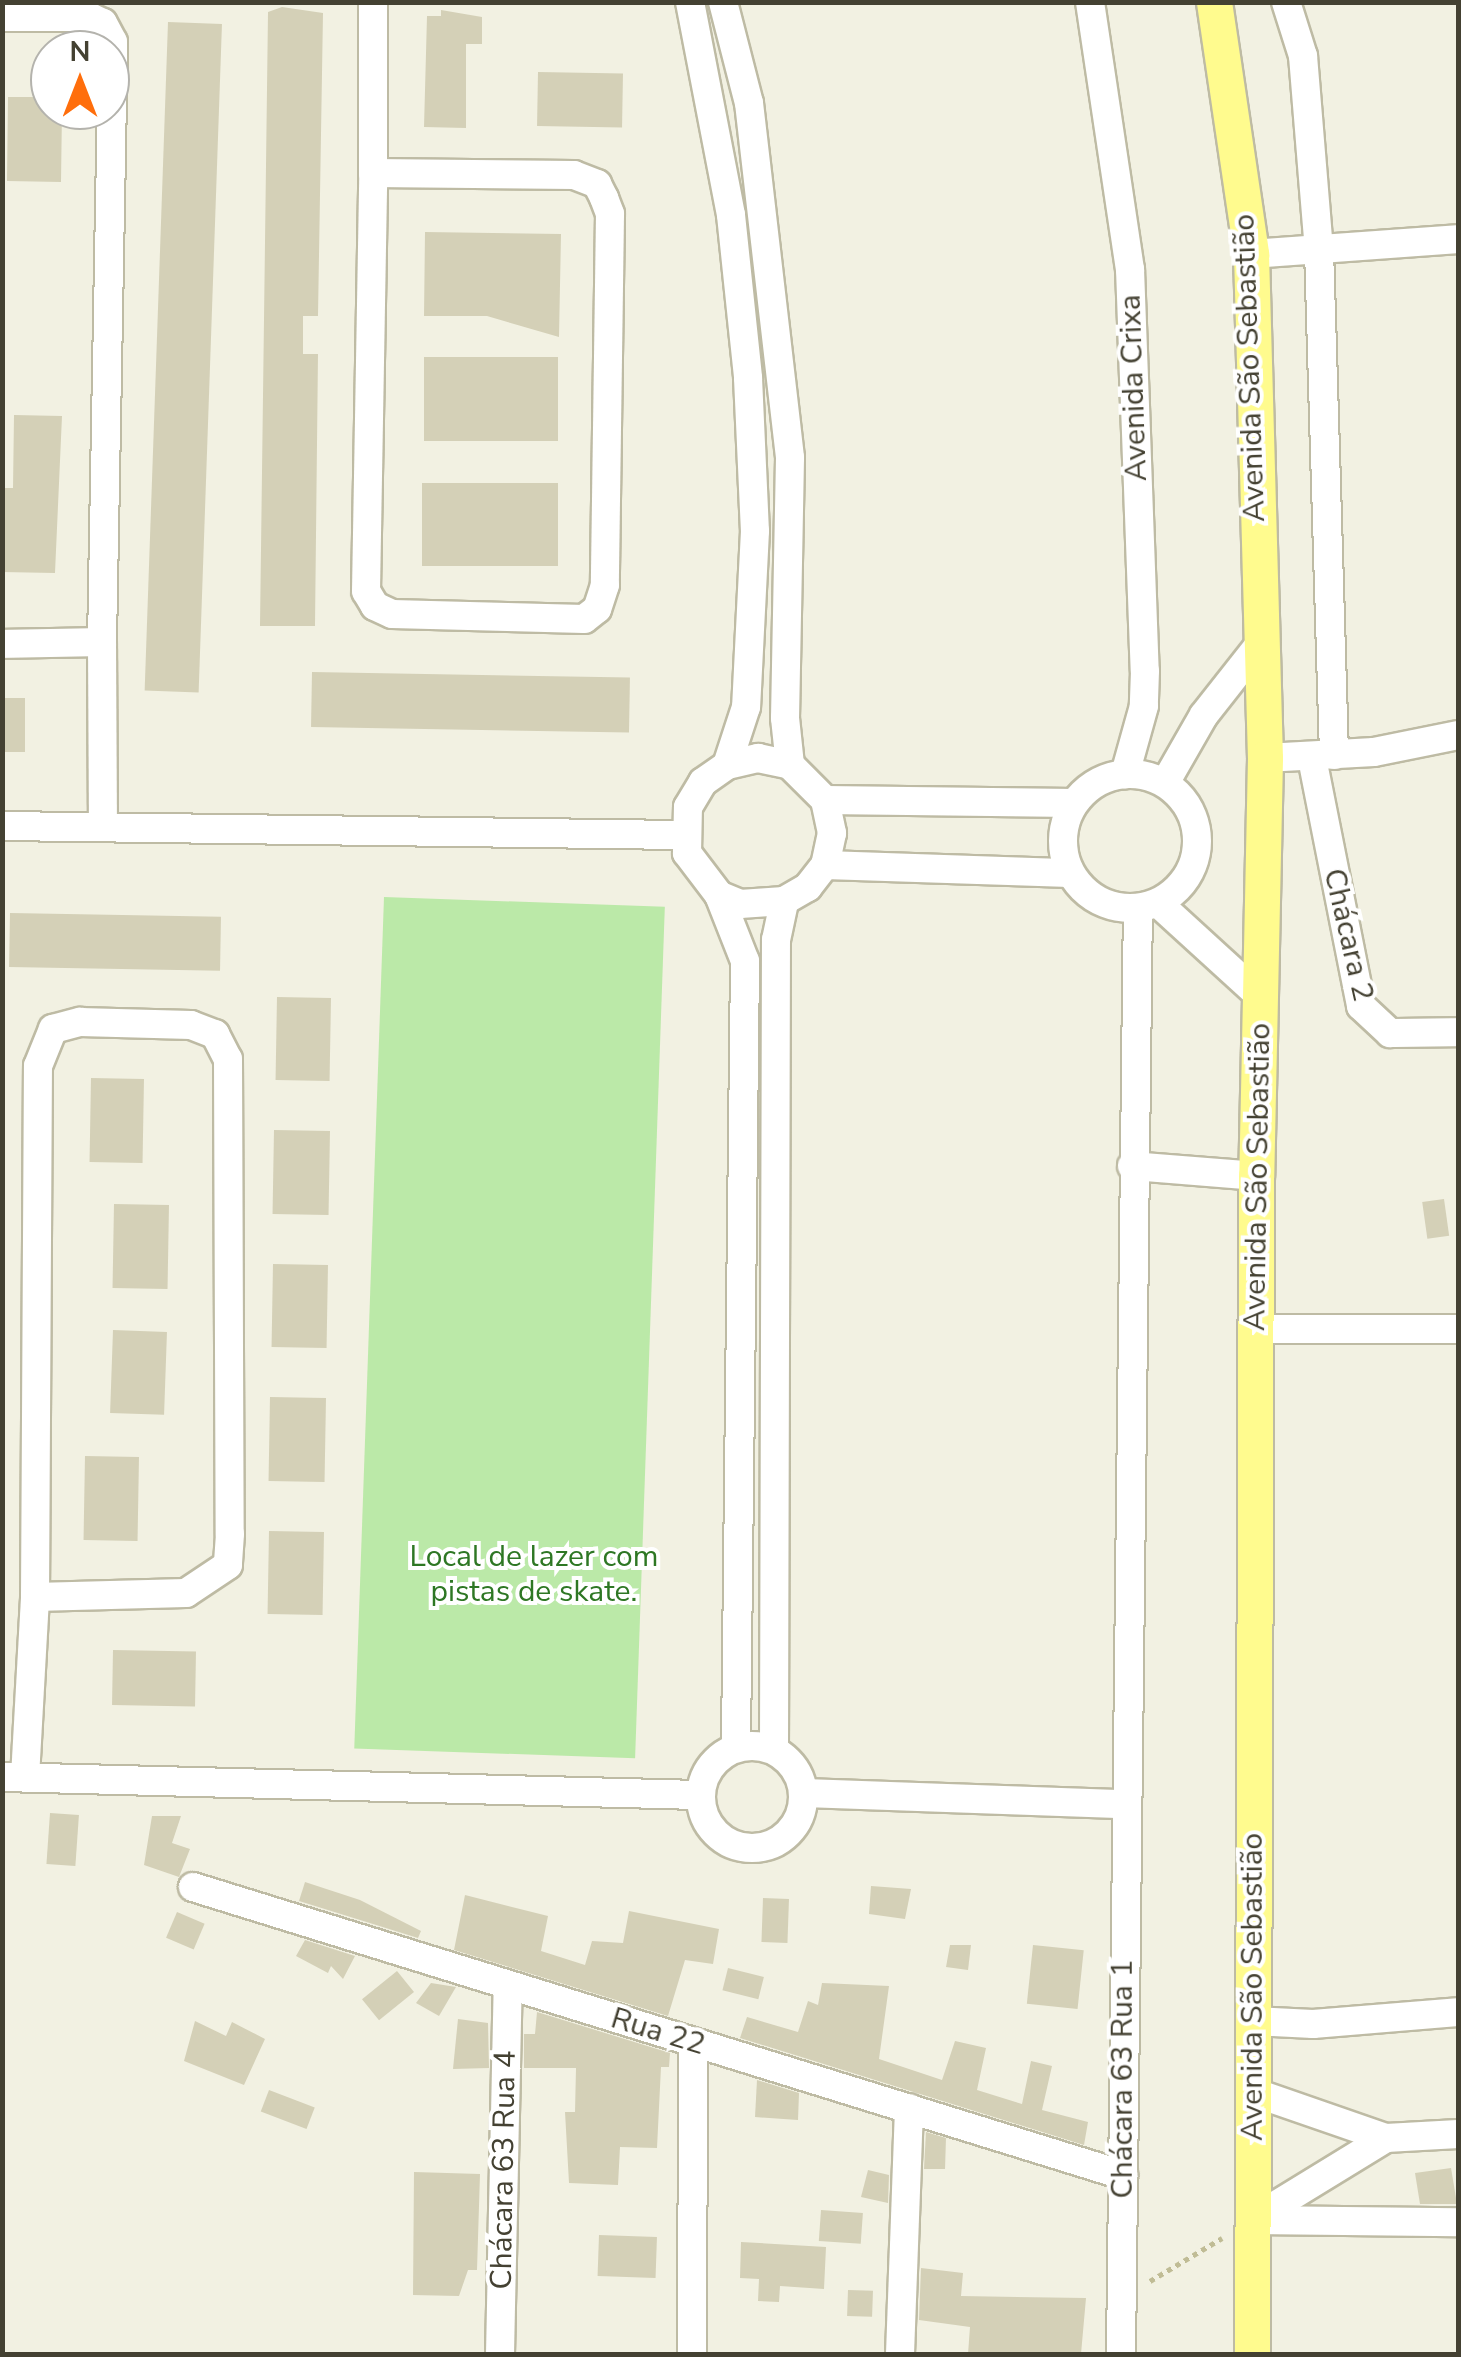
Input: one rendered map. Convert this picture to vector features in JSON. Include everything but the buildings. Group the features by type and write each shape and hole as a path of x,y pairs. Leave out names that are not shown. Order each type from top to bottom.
{"main road":[{"name":"Avenida São Sebastião","path":"1214,2 1251,254 1265,758 1256,1176 1252,2354"}],"street":[{"path":"373,2 366,590 374,606 392,614 584,619 597,608 605,586 610,214 604,198 597,184 574,175 373,173"},
{"path":"690,2 731,215 748,378 755,531 746,707 726,765"},
{"path":"723,2 749,103 784,386 790,766"},
{"name":"Avenida Crixa","path":"1090,2 1130,269 1145,671 1144,706 1125,774"},
{"name":"Chácara 2","path":"1286,2 1302,56 1319,250 1323,756 1361,1006 1390,1033 1458,1032"},
{"path":"2,17 90,17 103,22 113,42 102,642 103,828"},
{"path":"1251,254 1458,239"},
{"path":"2,644 102,642"},
{"path":"1165,783 1204,714 1259,645"},
{"path":"1265,758 1323,756 1458,735"},
{"path":"758,758 790,766 825,800 832,832 825,865 808,887 784,901 740,904 720,895 694,870 684,835 688,807 703,782 726,765 758,758"},
{"path":"1148,906 1189,876 1198,835 1181,796 1165,783 1125,774 1096,782 1074,803 1062,837 1070,873 1099,900 1148,906 1260,996"},
{"path":"825,800 1074,803"},
{"path":"2,826 684,835"},
{"path":"825,865 1070,873"},
{"path":"720,895 746,961 736,1748"},
{"path":"774,1750 776,940 784,901"},
{"name":"Chácara 63 Rua 1","path":"1121,2354 1132,1166 1148,906"},
{"path":"35,1597 186,1592 228,1565 228,1060 215,1034 192,1025 80,1022 54,1029 38,1066 35,1597 14,1777 700,1795"},
{"path":"1132,1166 1256,1176"},
{"path":"1256,1329 1458,1329"},
{"path":"736,1748 774,1750 795,1768 804,1794 799,1820 780,1841 754,1848 726,1842 707,1822 700,1795 718,1758 736,1748"},
{"path":"804,1794 1125,1804"},
{"name":"Rua 22","path":"193,1886 1123,2175"},
{"name":"Chácara 63 Rua 4","path":"500,2354 508,1986"},
{"path":"1253,2021 1313,2024 1458,2012"},
{"path":"692,2042 692,2354"},
{"path":"1253,2092 1386,2138 1458,2134"},
{"path":"900,2354 909,2108"},
{"path":"1252,2220 1386,2138"},
{"path":"1252,2220 1458,2222"}],"path":[{"path":"1121,2298 1252,2220"}],"green space":[{"name":"Local de lazer com pistas de skate.","path":"384,897 665,907 635,1758 354,1748"}]}
